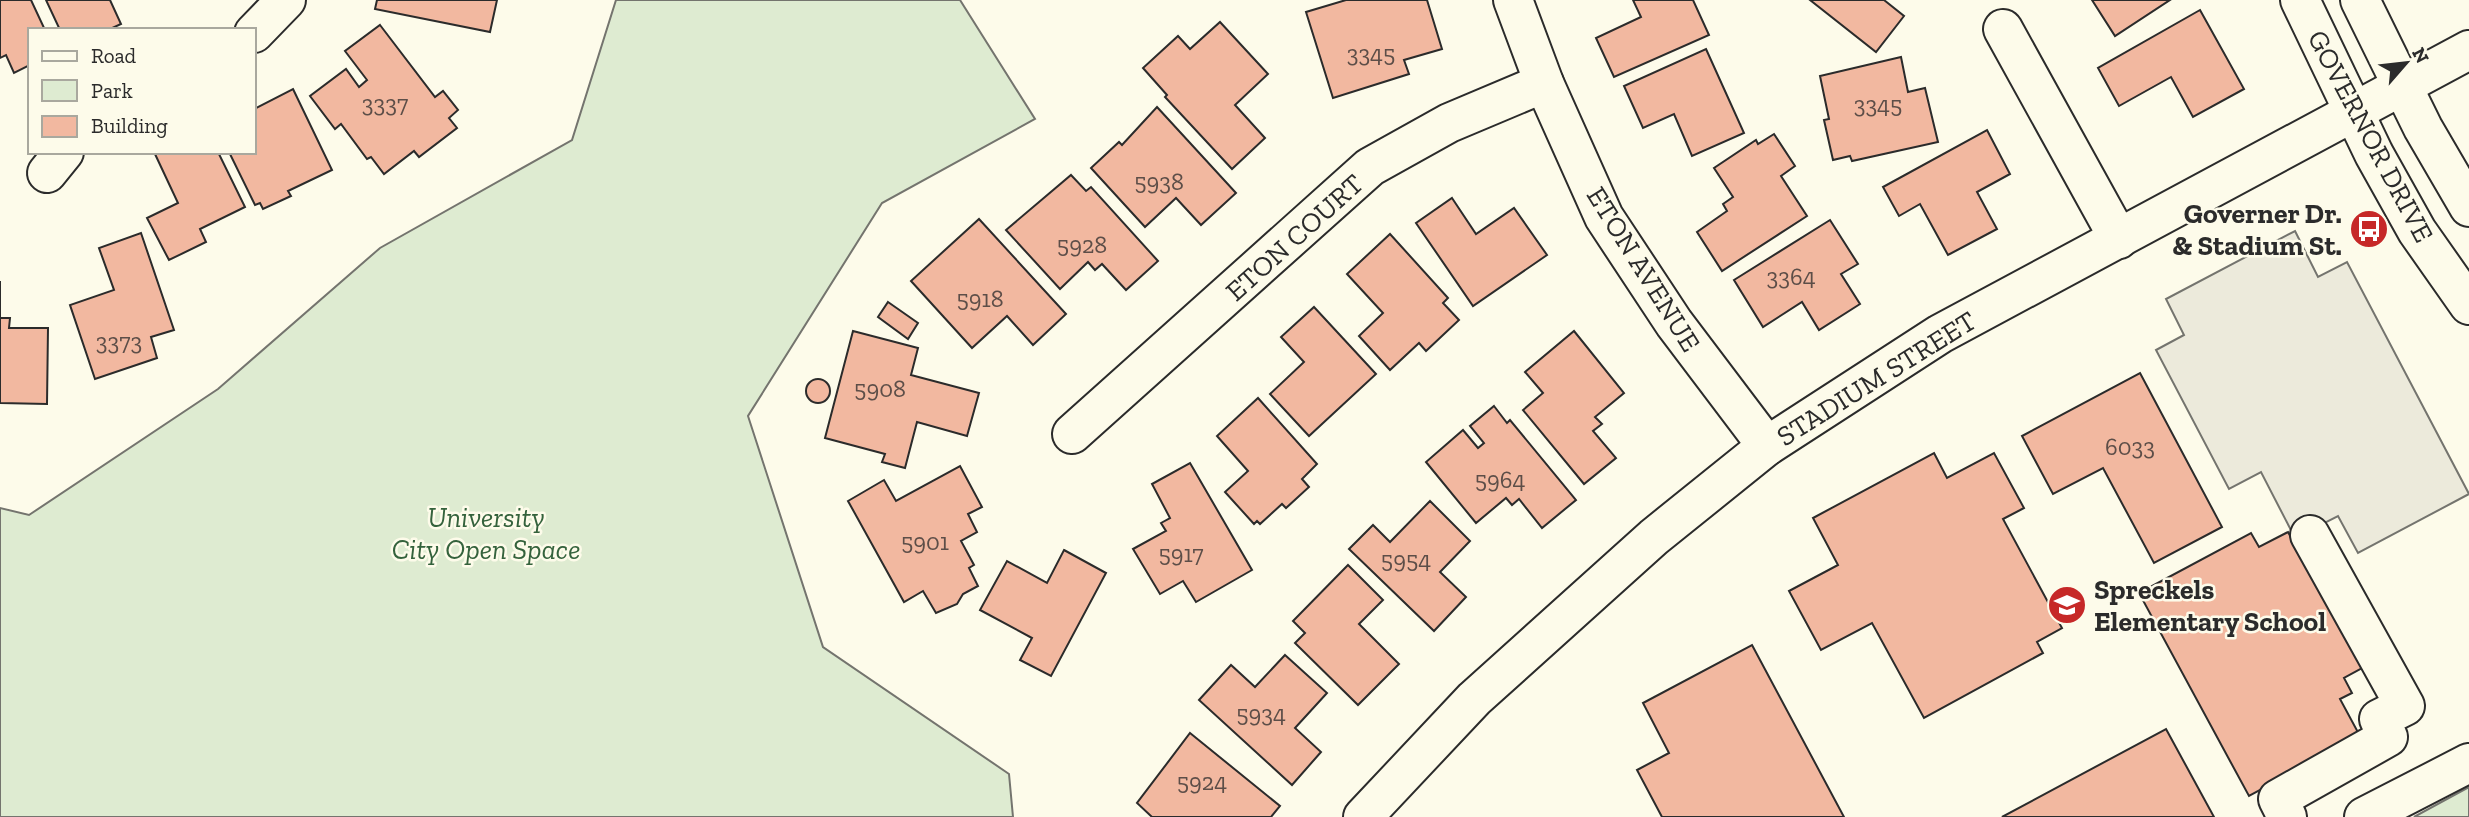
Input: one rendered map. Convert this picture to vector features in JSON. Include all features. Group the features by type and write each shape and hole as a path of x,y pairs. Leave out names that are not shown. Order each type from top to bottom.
{"street":[{"path":"256,31 286,0"},
{"name":"ETON AVENUE","path":"1513,0 1544,83 1604,217 1674,323 1767,446"},
{"name":"GOVERNOR DRIVE","path":"2300,0 2353,113 2417,231 2469,305"},
{"name":"GOVERNOR DRIVE","path":"2360,0 2402,86 2469,207"},
{"path":"2003,29 2119,239"},
{"name":"STADIUM STREET","path":"1363,817 1474,699 1654,537 1767,446 1940,334 2469,50"},
{"name":"ETON COURT","path":"1072,434 1370,167 1449,123 1544,83"},
{"path":"2287,817 2278,799 2388,737 2379,719 2405,706 2309,535"},
{"path":"2364,817 2469,763"}],"green space":[{"name":"University City Open Space","path":"616,0 960,0 1035,119 882,203 748,416 823,647 1009,774 1013,817 0,817 0,508 29,515 218,389 380,248 572,140"},
{"path":"2469,787 2469,817 2414,817"}],"shaded area":[{"path":"2295,231 2318,277 2347,262 2469,494 2358,553 2338,516 2295,538 2261,472 2229,489 2156,350 2184,335 2166,299"}],"building":[{"path":"0,0 31,0 44,28 28,28 28,66 14,73 6,55 0,58"},
{"path":"46,0 110,0 121,24 112,28 59,28"},
{"path":"377,0 497,0 490,32 375,9"},
{"path":"1346,0 1427,0 1442,49 1404,60 1409,74 1333,98 1306,12"},
{"path":"1633,0 1693,0 1709,35 1614,77 1596,38 1641,17"},
{"path":"1810,0 1884,0 1904,16 1876,52"},
{"path":"2092,0 2170,0 2115,36"},
{"path":"2200,10 2244,89 2193,117 2171,77 2119,106 2098,68"},
{"path":"1220,22 1268,74 1235,105 1265,138 1232,169 1165,97 1167,95 1143,68 1178,36 1190,49"},
{"path":"380,25 435,97 443,91 458,110 449,118 457,128 419,157 414,151 384,174 371,157 367,159 341,124 335,129 310,96 346,69 359,87 367,80 345,51"},
{"path":"1706,49 1744,133 1692,156 1674,114 1643,128 1624,86"},
{"path":"1901,57 1908,92 1925,88 1938,142 1852,161 1850,156 1833,160 1824,120 1829,119 1820,76"},
{"path":"293,89 332,170 288,191 291,196 263,209 260,203 255,205 230,154 256,154 256,108"},
{"path":"1157,107 1236,193 1201,225 1176,198 1145,227 1091,168 1119,142 1122,145"},
{"path":"1987,130 2010,174 1977,192 1997,229 1948,255 1920,204 1899,216 1883,187"},
{"path":"1774,134 1795,166 1781,176 1807,216 1722,271 1697,232 1727,211 1723,204 1733,197 1714,168 1756,140 1758,144"},
{"path":"155,154 219,154 245,207 200,229 206,242 169,260 147,218 178,203"},
{"path":"1071,175 1086,191 1091,187 1158,261 1126,290 1102,264 1095,270 1088,262 1060,289 1006,230"},
{"path":"1452,198 1476,234 1514,208 1547,255 1473,306 1416,223"},
{"path":"979,219 1066,314 1033,345 1007,316 972,348 911,281"},
{"path":"1830,220 1858,264 1841,274 1860,304 1819,330 1802,302 1763,327 1734,280"},
{"path":"141,233 174,330 151,337 157,358 95,379 70,305 114,290 99,248"},
{"path":"1390,234 1448,298 1443,303 1459,320 1426,351 1419,343 1390,370 1359,336 1383,313 1347,274"},
{"path":"888,302 918,323 908,339 878,317"},
{"path":"1314,307 1376,374 1309,436 1270,394 1304,362 1281,337"},
{"path":"0,318 10,318 9,328 48,328 47,404 0,403"},
{"path":"853,331 918,348 911,375 979,393 967,436 917,422 905,468 882,462 885,454 825,438"},
{"path":"1574,331 1624,393 1595,417 1602,424 1593,431 1616,458 1584,484 1523,410 1543,393 1525,372"},
{"path":"2140,373 2222,527 2154,563 2103,468 2053,494 2022,436"},
{"path":"818,379 827,382 830,391 827,400 818,403 809,400 806,391 809,382"},
{"path":"1258,398 1317,464 1302,479 1309,487 1286,508 1282,504 1260,524 1257,521 1254,524 1225,492 1248,471 1217,436"},
{"path":"1494,406 1507,423 1510,420 1576,500 1542,528 1519,499 1512,505 1506,498 1476,523 1426,462 1463,430 1478,448 1484,443 1470,426"},
{"path":"1934,453 1947,478 1994,453 2024,508 2003,519 2062,628 2037,642 2043,653 1924,718 1872,623 1821,650 1789,591 1838,565 1813,518"},
{"path":"1190,463 1252,570 1196,602 1183,581 1160,594 1133,549 1166,531 1161,523 1170,518 1152,484"},
{"path":"960,466 982,507 968,514 977,532 961,541 974,565 969,568 978,586 963,594 957,604 936,613 923,591 904,602 848,501 884,480 896,501"},
{"path":"1430,501 1470,541 1440,572 1466,597 1434,631 1349,549 1373,525 1390,542"},
{"path":"2288,532 2362,668 2344,678 2352,693 2340,699 2360,736 2249,796 2139,593 2251,533 2259,547"},
{"path":"1064,550 1106,573 1051,676 1020,660 1032,638 980,610 1007,561 1047,583"},
{"path":"1348,565 1383,600 1359,624 1399,664 1358,705 1295,643 1305,633 1293,621"},
{"path":"1752,645 1844,817 1662,817 1637,770 1669,753 1643,703"},
{"path":"1285,655 1327,693 1295,728 1321,752 1292,785 1199,700 1231,665 1255,687"},
{"path":"2166,729 2214,817 2002,817"},
{"path":"1190,733 1280,806 1271,817 1152,817 1137,803"}],"place":[{"name":"Governer Dr. & Stadium St.","path":"2369,229"},
{"name":"Spreckels Elementary School","path":"2067,605"}]}
